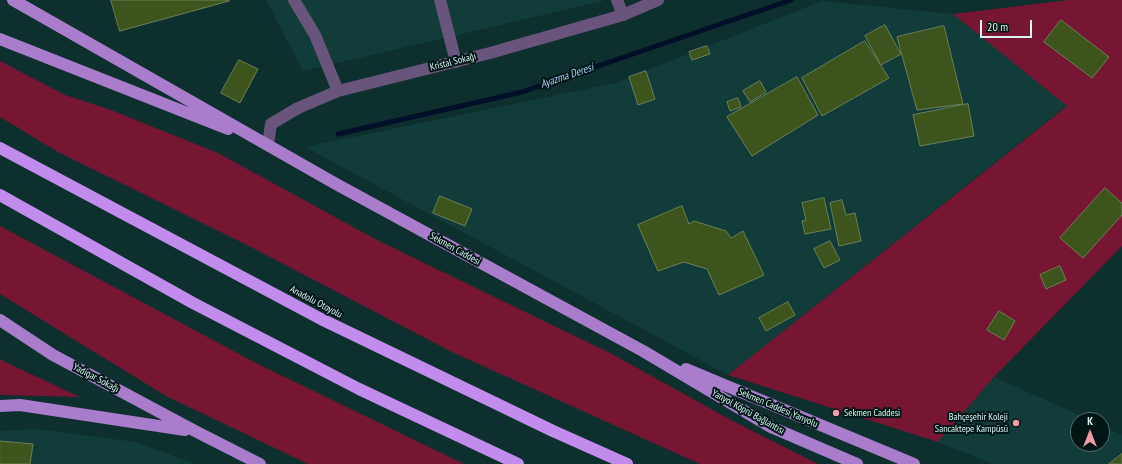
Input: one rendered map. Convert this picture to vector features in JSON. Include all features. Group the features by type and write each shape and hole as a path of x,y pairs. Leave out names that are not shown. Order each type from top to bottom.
{"highway":[{"name":"Anadolu Otoyolu","path":"0,148 321,319 553,431 627,464"},
{"path":"0,195 193,304 359,389 518,464"}],"main road":[{"path":"13,0 268,145"},
{"path":"4,41 268,145"},
{"name":"Sekmen Caddesi","path":"268,145 343,188 643,351"},
{"name":"Yadigar Sokağı","path":"0,320 53,355 194,431 260,464"},
{"name":"Yanyol Köprü Bağlantısı","path":"643,351 771,427 857,464"},
{"name":"Sekmen Caddesi Yanyolu","path":"643,351 914,464"},
{"path":"0,406 20,405 194,431"}],"street":[{"path":"294,0 315,34 338,91"},
{"path":"440,0 456,62"},
{"path":"617,0 623,14"},
{"name":"Kristal Sokağı","path":"268,145 271,124 298,108 338,91 456,62 623,14 658,0"}],"shaded area":[{"path":"266,0 602,0 603,1 303,71"},
{"path":"1068,0 1122,0 1122,246 994,377 938,442 728,375 1067,106 953,14"},
{"path":"822,1 953,14 1067,105 728,375 305,147 615,83"},
{"path":"0,61 65,95 111,110 218,153 377,240 612,354 731,420 818,464 700,464 452,352 249,246 58,152 0,117"},
{"path":"0,226 256,363 464,464 308,464 166,396 0,294"},
{"path":"0,359 3,361 80,397 0,395"},
{"name":"Bahçeşehir Koleji Sancaktepe Kampüsü","path":"994,377 1072,412 1070,412 1070,452 1110,452 1110,430 1122,435 1122,464 993,464 938,442"},
{"path":"36,429 136,442 195,464 0,464 0,431"}],"building":[{"path":"111,0 229,0 229,1 120,31"},
{"path":"1061,20 1109,57 1092,78 1044,42"},
{"path":"885,25 901,54 881,65 865,36"},
{"path":"944,26 963,104 917,110 897,37"},
{"path":"865,41 889,78 822,116 802,78"},
{"path":"707,46 710,54 692,60 689,52"},
{"path":"239,60 258,69 240,103 221,93"},
{"path":"646,71 655,99 638,105 629,77"},
{"path":"797,77 818,115 752,156 727,117"},
{"path":"760,81 766,92 750,102 743,91"},
{"path":"738,98 741,107 730,111 727,102"},
{"path":"968,104 974,136 920,146 913,115"},
{"path":"1105,188 1122,203 1122,215 1083,258 1060,238"},
{"path":"440,196 472,209 465,226 433,213"},
{"path":"824,198 831,229 805,234 802,221 806,220 802,203"},
{"path":"842,200 846,215 855,213 861,241 839,246 830,203"},
{"path":"682,206 689,224 694,221 726,231 731,238 743,231 764,275 719,295 707,269 684,262 658,271 638,225"},
{"path":"830,241 840,260 824,268 814,249"},
{"path":"1060,266 1066,280 1046,289 1040,275"},
{"path":"788,302 795,315 766,331 759,318"},
{"path":"999,311 1015,321 1004,340 987,330"},
{"path":"0,441 33,444 30,464 0,464"},
{"path":"1122,454 1122,464 1109,464"}],"waterway":[{"name":"Ayazma Deresi","path":"338,134 522,92 791,0"}],"place":[{"name":"Sekmen Caddesi","path":"836,413"},
{"name":"Bahçeşehir Koleji Sancaktepe Kampüsü","path":"1016,423"}]}
